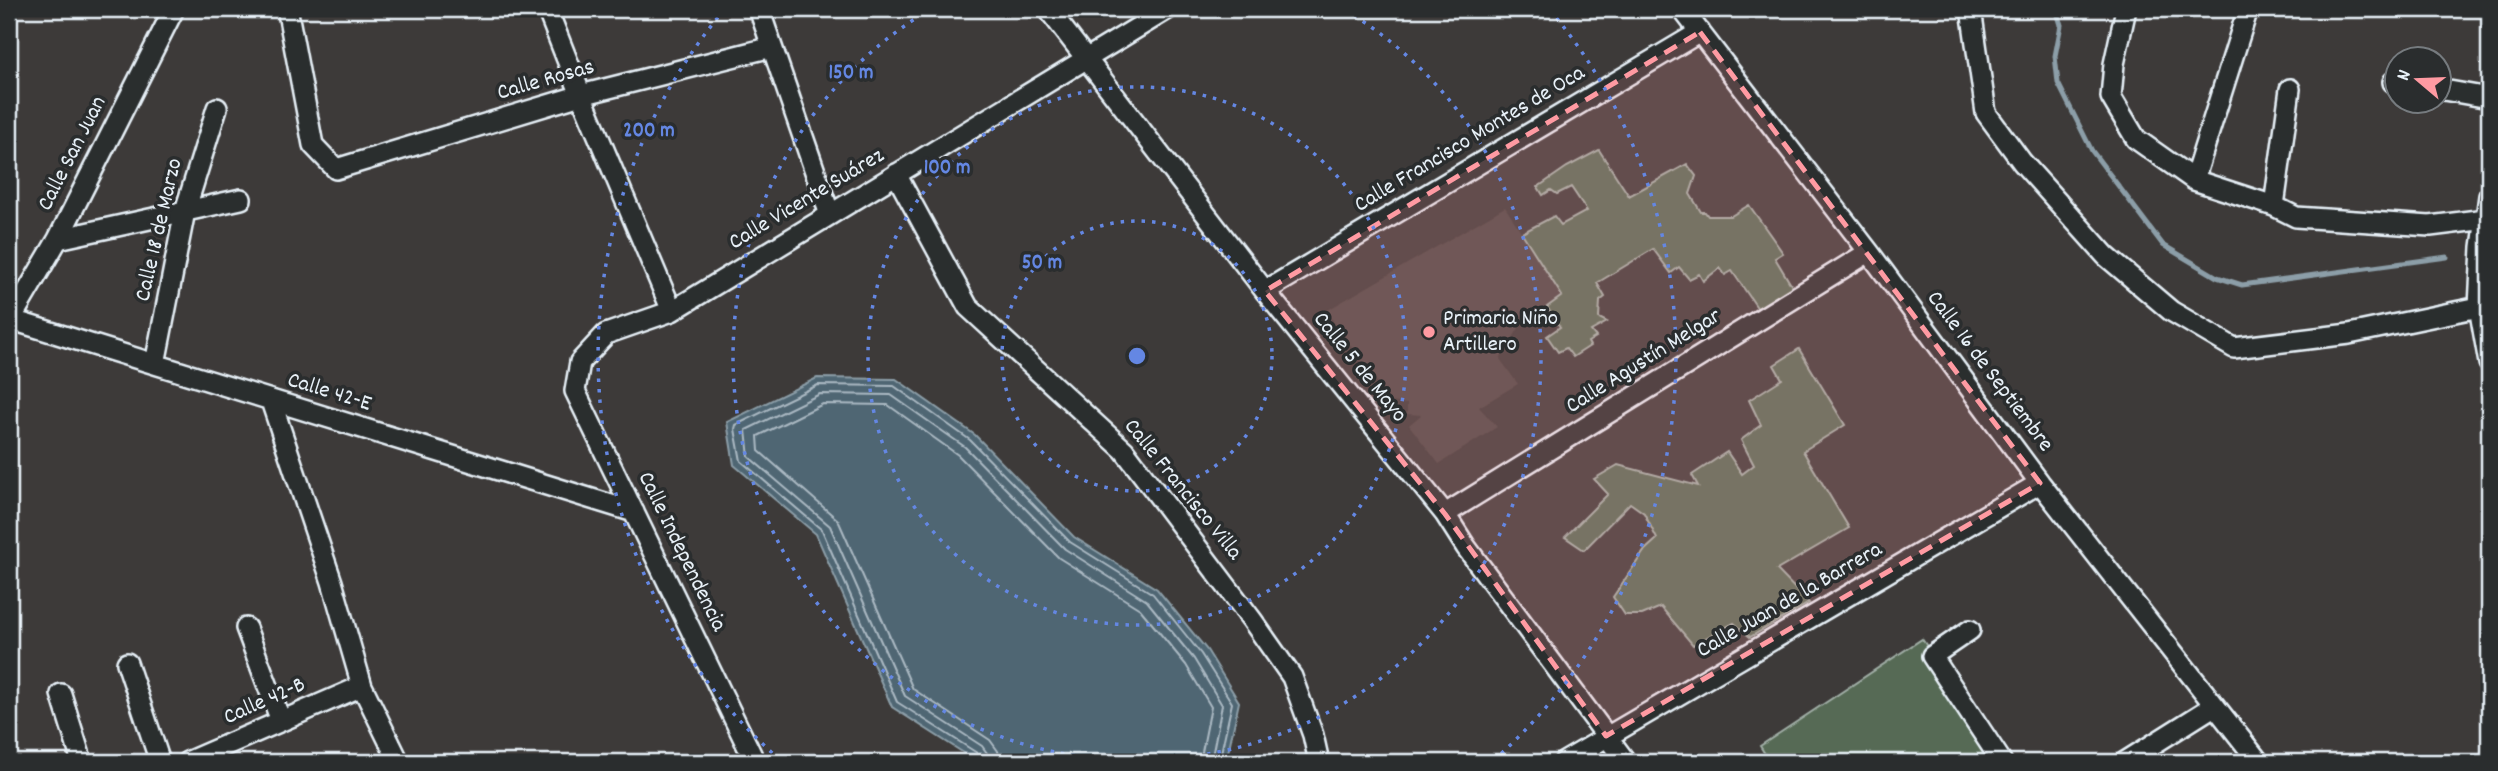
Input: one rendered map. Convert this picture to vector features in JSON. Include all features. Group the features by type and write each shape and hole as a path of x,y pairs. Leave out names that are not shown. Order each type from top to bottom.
{"street":[{"name":"Calle San Juan","path":"10,319 58,239 174,9"},
{"name":"Calle Rosas","path":"290,9 288,13 313,145 336,169 580,95 772,47"},
{"path":"547,9 580,95 672,311"},
{"path":"759,9 830,215"},
{"name":"Calle 5 de Mayo","path":"1048,9 1265,290 1445,514 1466,547 1626,762"},
{"name":"Calle Vicente Suárez","path":"580,362 606,334 672,311 1168,9"},
{"name":"Calle 16 de Septiembre","path":"1682,9 1869,252 2040,483 2259,762"},
{"path":"1971,9 1986,113 2022,162 2106,256 2171,311 2234,348 2349,334 2479,307"},
{"path":"2126,9 2114,64 2111,97 2136,139 2194,180 2274,206 2296,217 2430,226 2486,219"},
{"path":"2194,180 2248,9"},
{"name":"Calle Francisco Montes de Oca","path":"1265,290 1700,32"},
{"path":"2274,206 2290,89"},
{"path":"2452,91 2489,98"},
{"name":"Calle 18 de Marzo","path":"155,364 185,211 217,108"},
{"name":"Calle Francisco Villa","path":"896,174 968,307 1124,450 1252,620 1292,677 1313,735 1319,762"},
{"path":"2489,196 2479,307 2489,363"},
{"path":"58,239 241,199"},
{"name":"Calle Agustín Melgar","path":"1445,514 1869,252"},
{"name":"Calle 42-E","path":"10,319 634,512"},
{"name":"Calle Independencia","path":"580,362 575,391 755,762"},
{"path":"271,401 332,582 362,686 399,762"},
{"name":"Calle Juan de la Barrera","path":"1564,762 2040,483"},
{"path":"246,628 281,721"},
{"path":"1970,630 1932,656 2002,762"},
{"path":"127,663 160,762"},
{"name":"Calle 42-B","path":"187,762 362,686"},
{"path":"61,694 82,762"},
{"path":"2125,762 2214,706"}],"highlighted area":[{"path":"1700,32 2040,483 1606,736 1445,514 1265,291"}],"shaded area":[{"name":"Primaria Niño Artillero","path":"1505,207 1563,296 1522,323 1500,359 1518,384 1479,407 1497,427 1439,464 1409,425 1421,415 1407,414 1407,404 1391,402 1326,311"}],"green space":[{"path":"1599,150 1629,196 1687,164 1696,176 1690,194 1701,212 1708,216 1731,216 1749,205 1783,253 1775,258 1793,288 1758,309 1732,271 1725,275 1720,268 1703,281 1699,274 1689,279 1679,267 1671,273 1653,249 1597,283 1605,297 1600,301 1599,318 1607,322 1591,331 1596,337 1588,342 1590,346 1573,357 1566,348 1558,352 1547,336 1560,327 1547,307 1562,296 1522,233 1554,216 1561,225 1587,211 1571,187 1557,194 1551,190 1543,195 1538,187"},
{"path":"1799,349 1845,425 1803,451 1849,528 1777,570 1809,603 1750,637 1734,623 1693,645 1661,607 1642,615 1625,615 1613,597 1645,550 1657,539 1644,513 1630,503 1584,550 1565,537 1608,494 1594,479 1618,465 1698,486 1692,475 1727,452 1742,474 1754,465 1741,440 1761,425 1749,400 1782,379 1774,365"},
{"path":"1922,639 2005,762 1770,762 1760,746"}],"water":[{"path":"817,378 896,379 975,435 1074,537 1157,589 1207,650 1239,702 1226,762 978,762 892,707 816,534 734,465 727,422"}],"waterway":[{"path":"2056,9 2061,25 2055,56 2058,83 2092,151 2163,245 2217,277 2242,285 2447,257"}],"place":[{"name":"Primaria Niño Artillero","path":"1429,332"}]}
